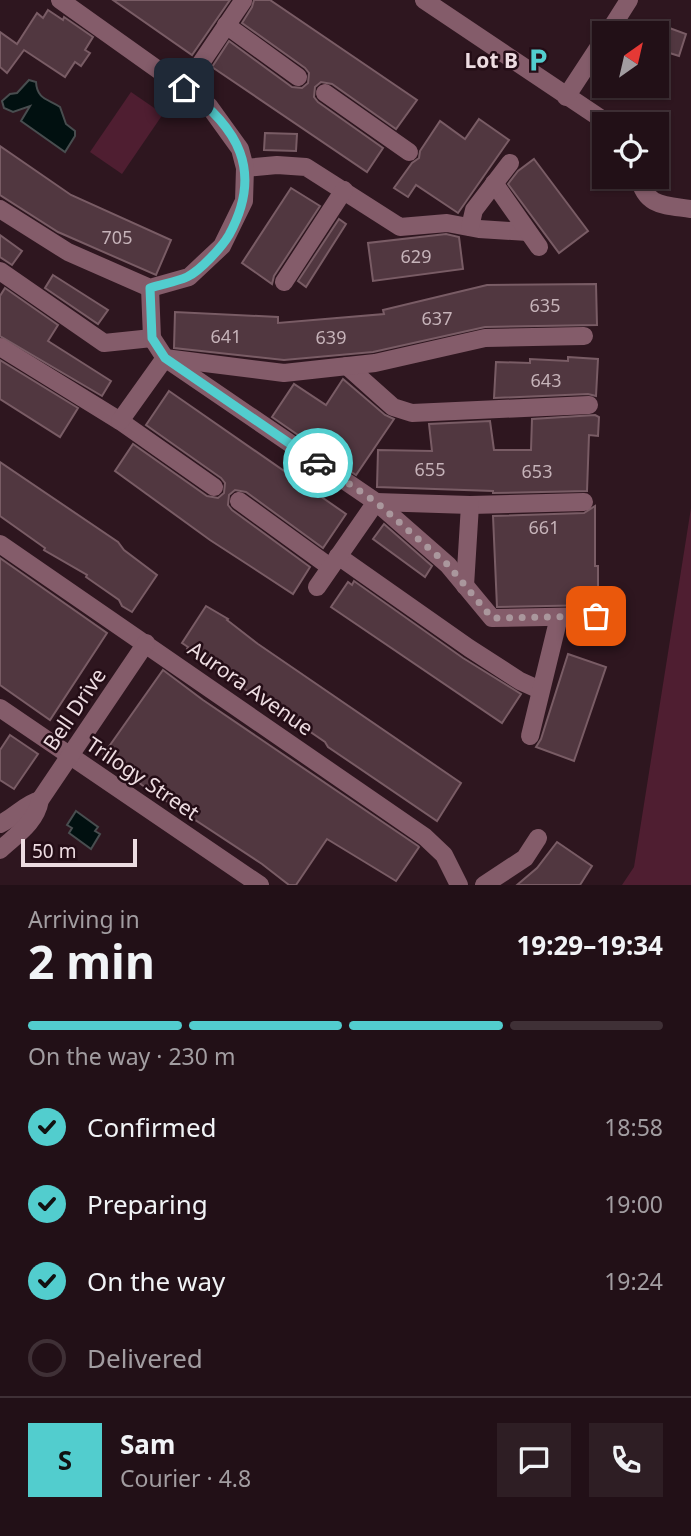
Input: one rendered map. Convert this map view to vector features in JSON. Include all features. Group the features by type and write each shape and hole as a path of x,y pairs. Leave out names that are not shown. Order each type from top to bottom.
{"street":[{"path":"0,209 68,252 150,288 189,277 222,246 244,201 246,167 240,149 209,106 60,0"},
{"path":"424,0 592,113"},
{"path":"615,21 629,0"},
{"path":"184,88 243,1"},
{"path":"226,25 298,77"},
{"path":"566,97 592,57"},
{"path":"325,93 409,152"},
{"path":"470,227 474,211 510,163"},
{"path":"246,167 306,167 400,227 447,223 533,240 494,183"},
{"path":"642,189 656,203 691,209"},
{"path":"284,282 344,190"},
{"path":"0,271 104,343 152,338"},
{"path":"150,288 152,338 165,358 376,502 448,565 492,618 596,616"},
{"path":"165,358 284,373 375,363 485,338 584,336"},
{"path":"0,347 120,421 214,487"},
{"path":"120,421 165,358"},
{"path":"347,366 393,407 412,413 589,405"},
{"path":"239,501 520,681 540,690"},
{"path":"376,502 470,505 584,502"},
{"path":"317,587 376,502"},
{"path":"465,586 470,505"},
{"name":"Aurora Avenue","path":"0,544 425,837 444,855 459,885"},
{"path":"530,736 559,617"},
{"name":"Bell Drive","path":"2,845 38,813 40,800 146,643"},
{"name":"Trilogy Street","path":"0,708 260,885"},
{"name":"Bell Drive","path":"0,824 16,816 29,803 40,800"},
{"path":"484,885 525,858 538,838"}],"shaded area":[{"path":"29,80 36,82 41,96 60,107 66,124 75,131 75,136 65,152 21,121 30,106 13,112 4,108 2,101 10,94 17,93"},
{"path":"131,92 163,114 122,174 90,152"},
{"path":"691,508 691,885 622,885 634,867"},
{"path":"76,811 98,827 95,831 100,834 91,849 69,833 72,828 67,825"}],"building":[{"path":"113,0 230,0 192,55"},
{"path":"254,0 270,0 417,100 396,129 332,84 321,82 315,87 314,97 318,102 383,148 367,172 212,67 229,41 292,87 302,88 308,83 309,73 305,68 242,23"},
{"path":"48,10 63,20 64,17 93,37 85,50 90,53 81,66 75,62 65,77 24,50 7,73 0,67 0,32 17,44 37,13 43,18"},
{"path":"669,28 686,34 679,56 669,53"},
{"path":"479,119 509,140 458,213 416,185 408,197 394,188 412,163 419,158 420,151 440,121 465,139"},
{"path":"265,133 297,134 296,151 264,150"},
{"path":"0,146 71,195 171,240 156,275 58,232 0,195"},
{"path":"534,159 588,231 559,253 508,184 518,171"},
{"path":"291,188 320,206 274,276 272,284 242,263"},
{"path":"339,219 346,224 306,287 298,281"},
{"path":"446,234 459,237 463,269 373,281 368,243"},
{"path":"0,235 22,251 12,265 0,257"},
{"path":"53,275 108,310 98,324 45,288"},
{"path":"596,284 597,325 485,327 373,352 284,360 174,348 175,312 278,317 278,323 384,314 383,310 487,285"},
{"path":"5,288 58,325 48,341 111,381 102,396 0,336 0,296"},
{"path":"568,357 598,359 596,396 588,394 494,398 496,362 530,363 530,359 568,361"},
{"path":"0,360 78,408 60,437 0,399"},
{"path":"343,379 385,415 394,419 356,475 272,417 294,384 326,405"},
{"path":"169,391 346,514 323,548 246,492 235,490 229,495 228,505 232,510 310,567 293,594 210,540 115,471 133,444 207,496 218,498 224,493 225,483 221,478 146,425"},
{"path":"595,415 599,417 598,436 589,435 587,491 493,493 377,487 378,450 432,451 429,424 490,421 494,450 531,450 532,419"},
{"path":"0,462 118,542 124,550 157,575 132,612 86,577 87,575 44,550 45,548 0,516"},
{"path":"595,506 598,605 497,607 493,516 584,513"},
{"path":"384,524 432,566 425,577 373,539"},
{"path":"0,558 107,633 50,720 0,685"},
{"path":"354,581 463,658 521,694 502,723 331,607 348,582 352,585"},
{"path":"206,606 461,783 437,821 187,649 182,643"},
{"path":"568,654 606,667 574,761 536,747 541,739"},
{"path":"163,670 418,846 396,881 327,839 296,885 289,885 262,864 142,785 103,755"},
{"path":"10,735 38,754 14,789 0,780 0,750"},
{"path":"557,842 592,866 580,885 517,885 537,868"}],"way so far":[{"path":"318,463 376,502 448,565 492,618 596,616"}],"place":[{"name":"Lot B","path":"538,60"}],"route":[{"path":"184,88 209,106 240,149 246,167 244,201 222,246 189,277 150,288 152,338 165,358 318,463"}]}
